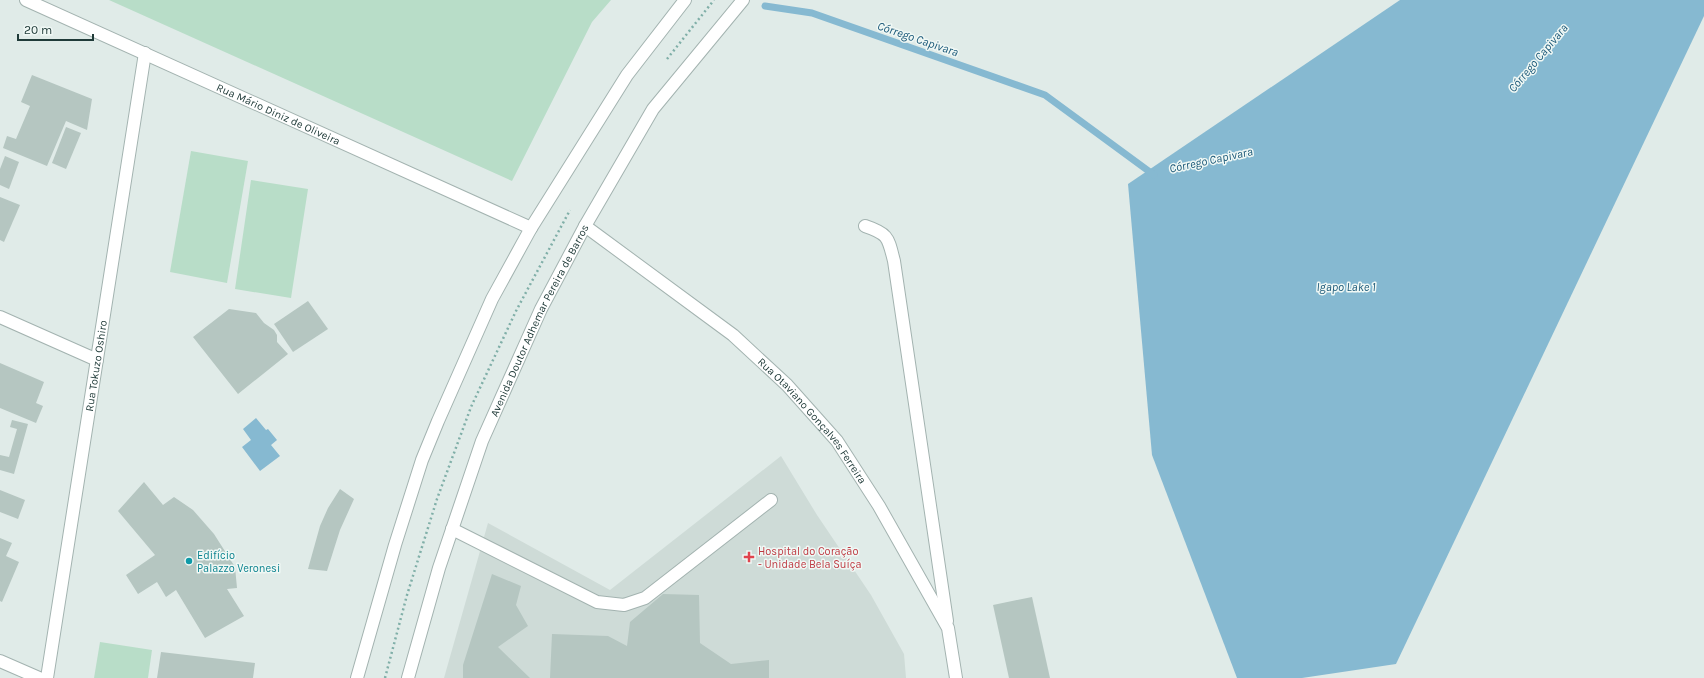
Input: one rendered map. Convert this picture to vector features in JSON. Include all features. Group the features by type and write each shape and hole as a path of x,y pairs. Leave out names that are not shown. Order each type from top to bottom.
{"street":[{"name":"Rua Mário Diniz de Oliveira","path":"26,0 531,228"},
{"path":"357,678 395,545 422,460 492,299 531,228 627,75 685,0"},
{"name":"Avenida Doutor Adhemar Pereira de Barros","path":"408,678 439,568 488,427 541,309 585,226 653,109 742,0"},
{"name":"Rua Tokuzo Oshiro","path":"47,678 145,53"},
{"name":"Rua Otaviano Gonçalves Ferreira","path":"585,226 733,336 786,385 837,441 880,506 948,628 956,678"},
{"path":"865,226 880,231 888,239 894,261 948,628"},
{"path":"0,317 97,360"},
{"path":"452,529 529,566 597,602 624,605 645,598 771,500"},
{"path":"0,661 39,678"}],"shaded area":[{"name":"Hospital do Coração - Unidade Bela Suíça","path":"781,456 817,515 871,595 904,654 906,678 444,678 488,523 610,590"}],"green space":[{"path":"109,0 611,0 592,22 512,181"},
{"path":"191,151 248,161 227,283 170,272"},
{"path":"251,180 308,189 291,298 235,289"},
{"path":"100,642 152,650 148,678 94,678"}],"water":[{"name":"Igapo Lake 1","path":"1400,0 1704,0 1704,16 1396,664 1302,678 1237,678 1152,455 1128,184"},
{"path":"256,418 277,440 271,445 280,456 260,471 242,447 251,440 243,429"}],"building":[{"path":"32,75 92,99 87,130 66,121 47,166 3,148 7,136 16,139 30,106 21,102"},
{"path":"66,127 81,133 66,169 52,163"},
{"path":"5,156 19,162 9,189 0,185 0,169"},
{"path":"0,197 20,205 4,242 0,240"},
{"path":"308,301 328,329 293,352 274,324"},
{"path":"229,309 256,313 264,323 274,330 277,335 277,342 288,354 238,394 193,337"},
{"path":"0,363 44,382 36,403 43,406 36,423 0,408"},
{"path":"12,420 28,424 14,474 0,470 0,455 9,457 17,429 10,427"},
{"name":"Edifício Palazzo Veronesi","path":"144,482 163,505 174,497 193,510 214,534 235,567 237,588 227,589 244,616 205,638 176,590 166,597 157,582 138,594 126,575 155,555 118,511"},
{"path":"340,489 354,499 340,530 327,571 308,569 320,526 328,508"},
{"path":"0,490 25,500 18,519 0,512"},
{"path":"0,538 12,543 6,556 19,562 2,602 0,601"},
{"path":"492,574 521,586 516,605 528,626 498,647 530,678 463,678 463,665"},
{"path":"663,594 699,595 700,643 731,664 769,660 769,678 550,678 552,634 608,636 627,646 630,622"},
{"path":"1032,597 1050,678 1009,678 993,605"},
{"path":"161,652 255,663 253,678 157,678"}],"waterway":[{"name":"Córrego Capivara","path":"765,6 812,13 1045,95 1154,175"}],"place":[{"name":"Hospital do Coração - Unidade Bela Suíça","path":"749,557"},
{"name":"Edifício Palazzo Veronesi","path":"189,561"}]}
